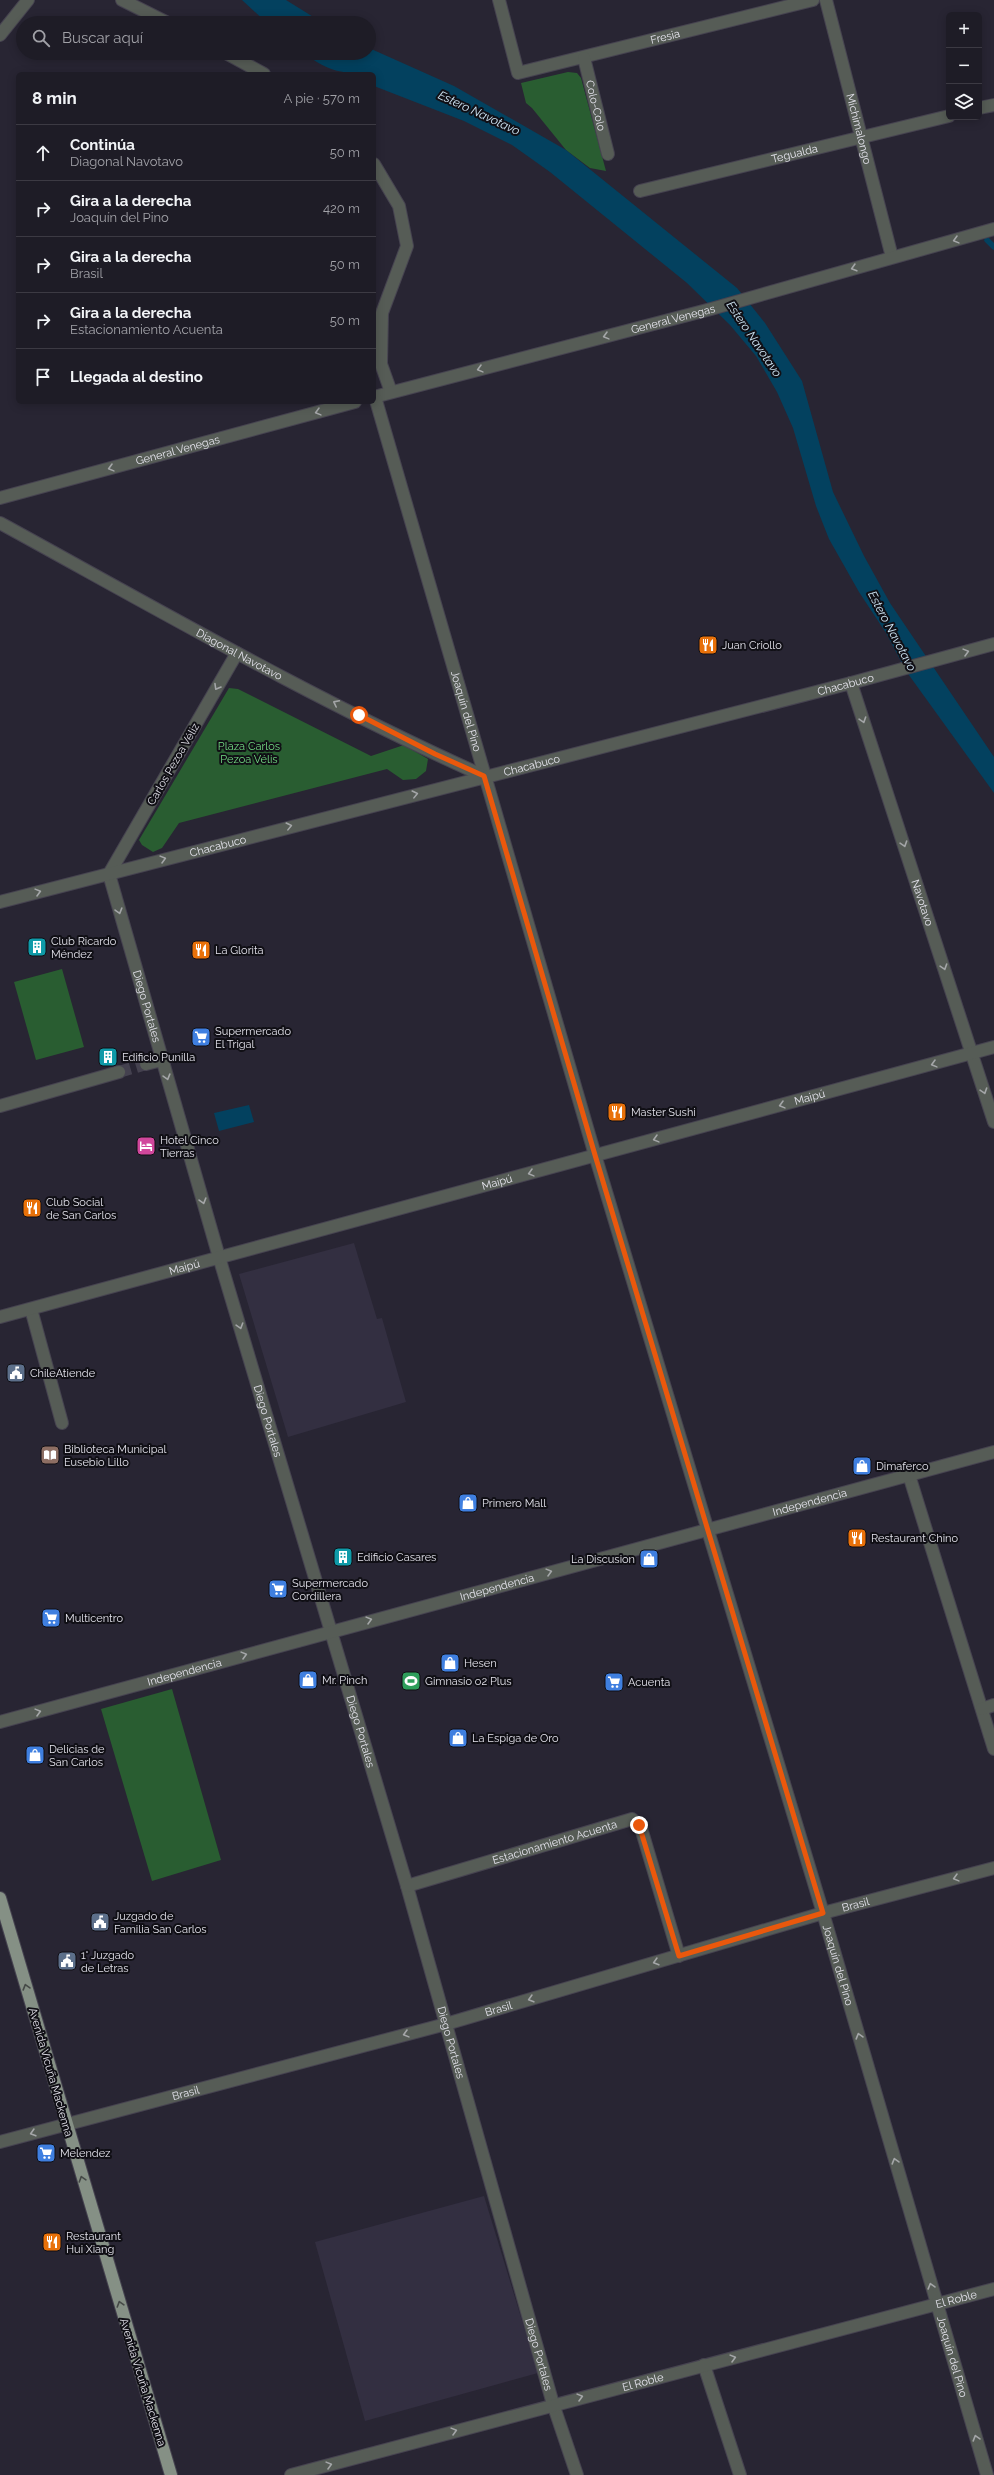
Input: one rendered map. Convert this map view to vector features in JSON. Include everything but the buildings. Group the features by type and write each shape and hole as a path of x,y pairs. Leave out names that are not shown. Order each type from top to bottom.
{"main road":[{"name":"Avenida Vicuña Mackenna","path":"0,1898 65,2123 171,2475"}],"street":[{"path":"0,35 28,0"},
{"path":"122,0 154,16"},
{"name":"Fresia","path":"499,0 518,73 584,58 813,0"},
{"name":"Michimalongo","path":"826,0 892,257"},
{"name":"Colo-Colo","path":"584,58 608,154"},
{"path":"239,60 260,72"},
{"path":"982,107 994,105"},
{"name":"Tegualda","path":"640,191 946,117"},
{"path":"376,167 399,206 408,246 382,313 381,364 391,392"},
{"name":"General Venegas","path":"376,397 763,294 994,229"},
{"name":"Joaquín del Pino","path":"376,400 595,1155 823,1913 987,2475"},
{"name":"General Venegas","path":"0,498 348,404"},
{"name":"Diagonal Navotavo","path":"0,523 237,653 435,754 484,776"},
{"name":"Chacabuco","path":"0,902 484,776 851,683 994,644"},
{"name":"Carlos Pezoa Véliz","path":"109,874 237,653"},
{"name":"Navotavo","path":"851,683 994,1122"},
{"name":"Diego Portales","path":"109,874 219,1257 332,1630 407,1886 553,2404 577,2475"},
{"name":"Maipú","path":"0,1317 994,1048"},
{"path":"146,1064 162,1060"},
{"path":"0,1106 119,1072"},
{"path":"30,1309 62,1423"},
{"name":"Independencia","path":"0,1722 332,1630 994,1452"},
{"path":"908,1475 994,1749"},
{"path":"982,1709 994,1705"},
{"name":"Estacionamiento Acuenta","path":"407,1886 632,1819 641,1828 679,1956"},
{"name":"Brasil","path":"0,2142 65,2123 446,2024 823,1913 994,1868"},
{"name":"El Roble","path":"291,2475 553,2404 994,2289"},
{"path":"704,2365 740,2475"}],"shaded area":[{"path":"354,1243 377,1319 382,1318 406,1402 288,1437 239,1274"},
{"path":"484,2196 538,2373 365,2421 315,2242"}],"green space":[{"path":"568,72 577,73 581,78 606,171 590,168 566,150 532,108 526,103 521,83"},
{"name":"Plaza Carlos Pezoa Vélis","path":"229,688 238,689 371,756 404,745 428,759 426,771 416,779 403,780 387,769 179,823 162,848 153,852 142,845 139,840"},
{"path":"62,969 84,1047 36,1060 14,982"},
{"path":"172,1689 221,1860 152,1881 101,1709"}],"water":[{"path":"242,0 286,0 312,16 259,16"},
{"name":"Estero Navotavo","path":"376,51 454,86 566,150 737,288 765,323 802,381 833,492 864,556 890,603 994,757 994,793 906,671 886,633 859,592 829,539 816,506 793,428 777,392 756,356 730,325 687,283 550,172 512,145 464,121 376,87 376,72 337,71 315,60 376,60"},
{"path":"249,1105 254,1122 219,1131 214,1113"}],"waterway":[{"path":"987,240 994,247"}],"tunnel":[{"path":"119,1072 146,1064"}],"place":[{"name":"Juan Criollo","path":"708,645"},
{"name":"Club Ricardo Méndez","path":"37,947"},
{"name":"La Glorita","path":"201,950"},
{"name":"Supermercado El Trigal","path":"201,1037"},
{"name":"Edificio Punilla","path":"108,1057"},
{"name":"Master Sushi","path":"617,1112"},
{"name":"Hotel Cinco Tierras","path":"146,1146"},
{"name":"Club Social de San Carlos","path":"32,1208"},
{"name":"ChileAtiende","path":"16,1373"},
{"name":"Biblioteca Municipal Eusebio Lillo","path":"50,1455"},
{"name":"Dimaferco","path":"862,1466"},
{"name":"Primero Mall","path":"468,1503"},
{"name":"Restaurant Chino","path":"857,1538"},
{"name":"Edificio Casares","path":"343,1557"},
{"name":"La Discusion","path":"649,1559"},
{"name":"Supermercado Cordillera","path":"278,1589"},
{"name":"Multicentro","path":"51,1618"},
{"name":"Hesen","path":"450,1663"},
{"name":"Mr. Pinch","path":"308,1680"},
{"name":"Gimnasio o2 Plus","path":"411,1681"},
{"name":"Acuenta","path":"614,1682"},
{"name":"La Espiga de Oro","path":"458,1738"},
{"name":"Delicias de San Carlos","path":"35,1755"},
{"name":"Juzgado de Familia San Carlos","path":"100,1922"},
{"name":"1° Juzgado de Letras","path":"67,1961"},
{"name":"Melendez","path":"46,2153"},
{"name":"Restaurant Hui Xiang","path":"52,2242"}],"route":[{"path":"359,715 435,754 484,776 595,1155 823,1913 679,1956 639,1825"}]}
